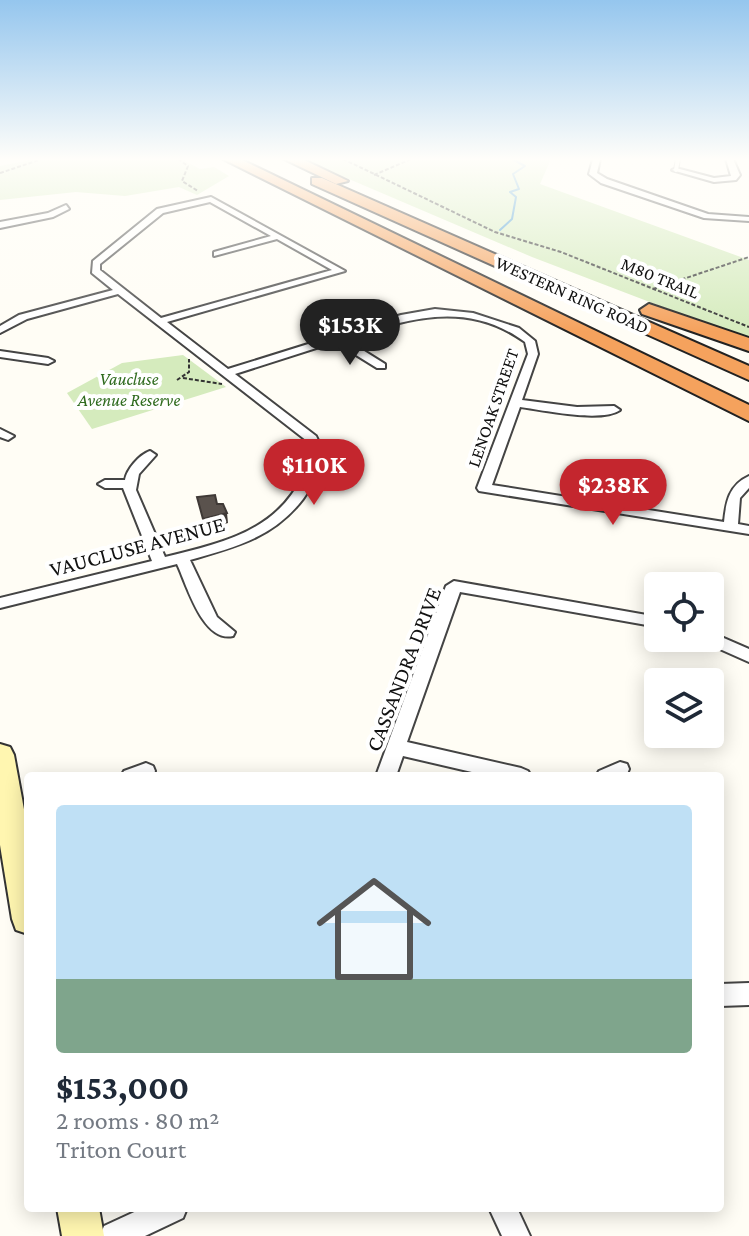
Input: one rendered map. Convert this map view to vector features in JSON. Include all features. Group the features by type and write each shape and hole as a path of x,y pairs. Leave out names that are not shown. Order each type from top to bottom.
{"highway":[{"path":"349,217 749,414"},
{"path":"351,217 518,290 749,400"},
{"path":"371,217 518,290"},
{"name":"WESTERN RING ROAD","path":"401,217 749,374"},
{"name":"WESTERN RING ROAD","path":"421,217 749,361"},
{"path":"538,280 749,387"},
{"path":"571,283 749,345"}],"street":[{"path":"0,225 44,217"},
{"name":"VAUCLUSE AVENUE","path":"0,603 231,544 271,525 298,496 317,464 319,455 312,439 226,378 95,271 102,255 153,217"},
{"path":"160,321 340,271 243,217"},
{"path":"720,217 749,219"},
{"path":"734,219 749,231"},
{"path":"217,254 279,236"},
{"path":"0,330 23,317 120,291"},
{"name":"LENOAK STREET","path":"226,378 337,339 435,312 473,316 515,330 530,341 533,354 484,488 749,530"},
{"path":"337,339 381,366"},
{"path":"0,354 48,361"},
{"path":"517,403 577,411 614,410"},
{"path":"128,484 150,455"},
{"path":"731,526 733,497 749,480"},
{"path":"105,484 128,484"},
{"path":"128,484 160,562"},
{"path":"182,558 210,620 227,632"},
{"name":"CASSANDRA DRIVE","path":"387,772 454,586 644,620"},
{"path":"724,644 749,656"},
{"path":"396,747 504,772"},
{"path":"0,755 20,815 24,867"},
{"path":"724,995 749,994"},
{"path":"79,1212 83,1236"},
{"path":"114,1236 165,1212"},
{"path":"505,1212 516,1236"}],"path":[{"name":"M80 TRAIL","path":"462,217 495,232 561,252 749,327"},
{"path":"653,289 749,259"},
{"path":"183,378 189,369 187,361 192,357"},
{"path":"177,380 183,378 213,385 226,378"}],"green space":[{"path":"437,217 630,217 749,260 749,340 532,257"},
{"name":"Vaucluse Avenue Reserve","path":"183,355 226,387 92,429 67,393 122,363"}],"building":[{"path":"215,495 217,504 223,504 227,513 203,519 197,497"}],"waterway":[{"path":"500,230 512,217"}]}
